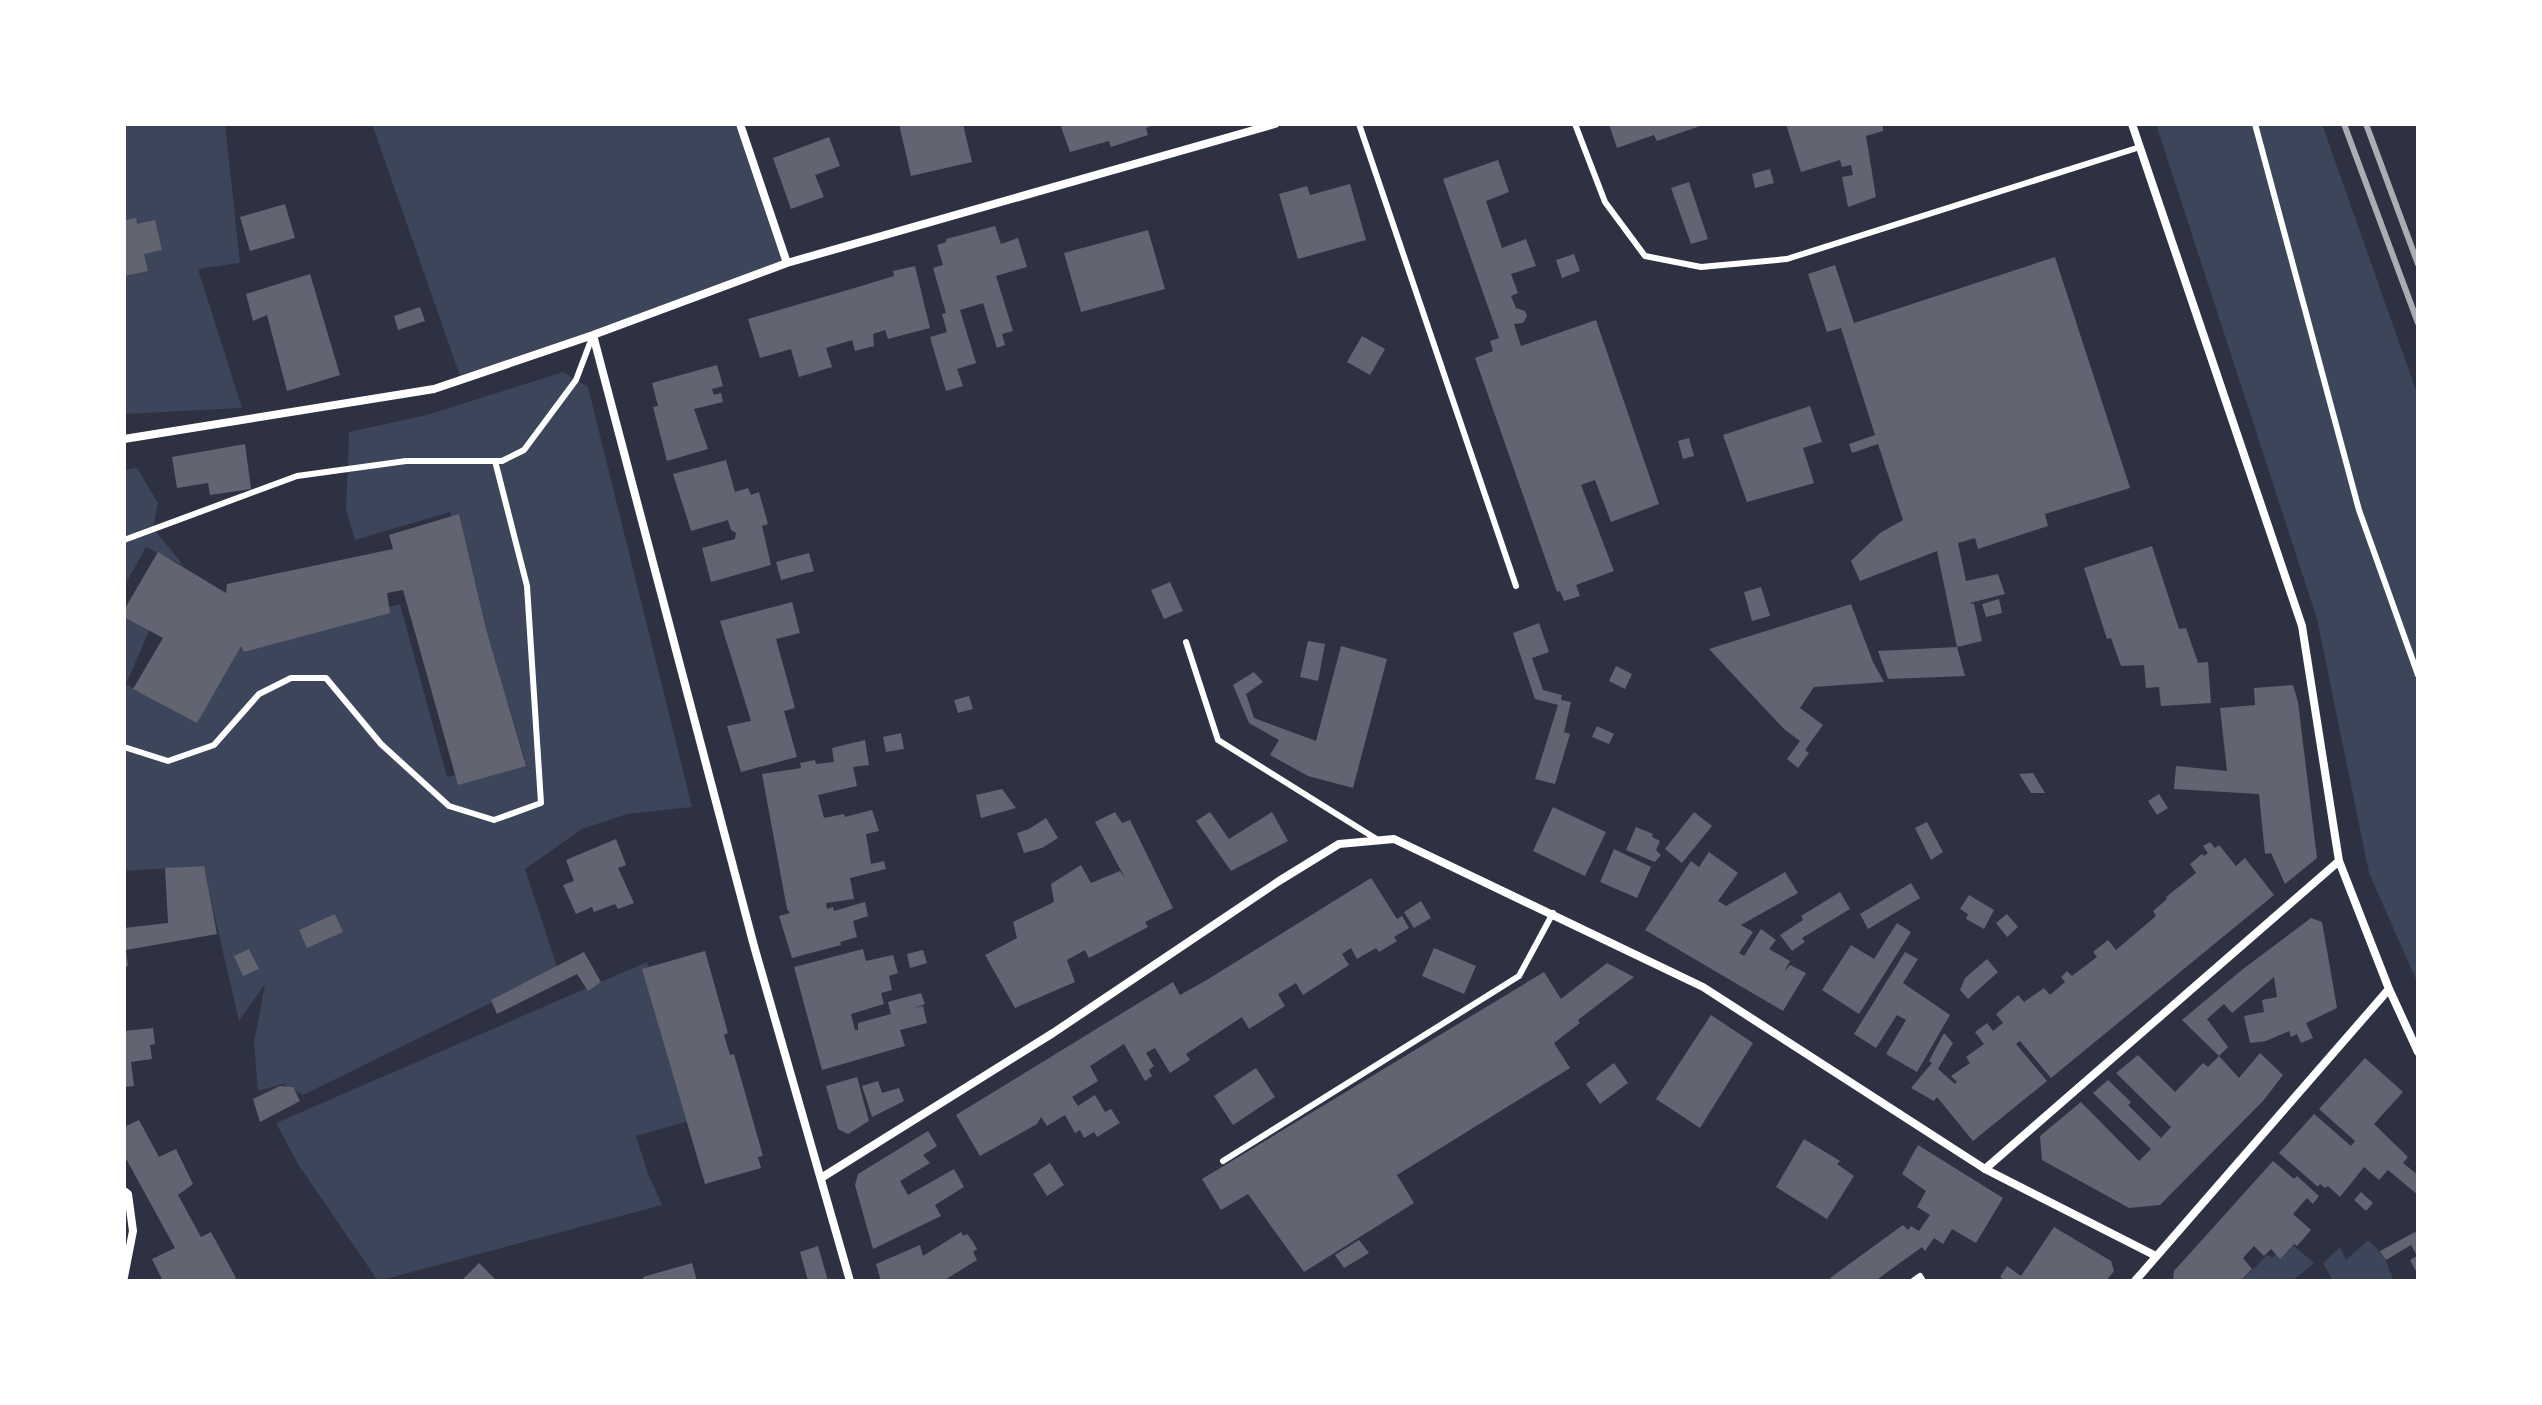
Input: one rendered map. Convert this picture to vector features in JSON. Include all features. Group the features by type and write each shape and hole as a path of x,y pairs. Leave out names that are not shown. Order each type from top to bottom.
{"street":[{"path":"740,124 787,263"},
{"path":"124,439 434,389 593,335 787,263 1275,124"},
{"path":"2132,124 2302,626 2339,861 2389,989 2418,1052"},
{"path":"593,335 754,946 850,1281"},
{"path":"821,1178 1053,1033 1339,844 1394,839 1703,987 1985,1169 2156,1256"},
{"path":"1985,1169 2339,861"},
{"path":"2139,1279 2389,989"},
{"path":"124,1191 128,1194 133,1231 124,1277"}],"lane":[{"path":"1359,124 1516,586"},
{"path":"1575,124 1605,202 1645,256 1701,267 1787,259 2140,147"},
{"path":"2255,124 2359,510 2418,675"},
{"path":"124,540 297,476 406,461 502,461 524,450 576,380 593,335"},
{"path":"124,747 168,761 214,745 259,694 291,678 326,678 381,744 449,806 494,820 541,803 527,586 495,461"},
{"path":"1186,642 1218,740 1378,840"},
{"path":"1223,1161 1519,976 1553,913"},
{"path":"1913,1281 1920,1276 1923,1281"}],"shaded area":[{"path":"124,124 225,124 240,263 198,269 242,408 124,414"},
{"path":"372,124 740,124 787,263 461,379"},
{"path":"2156,124 2322,124 2418,396 2418,984 2369,873 2317,619"},
{"path":"563,372 588,387 692,807 627,814 582,829 525,869 558,970 303,1095 283,1084 258,1091 254,1043 265,984 239,1021 203,866 124,871 124,615 150,629 126,684 186,717 228,648 400,604 447,777 525,760 450,512 355,540 346,510 349,432 427,415"},
{"path":"137,468 158,503 153,528 184,566 146,547 124,587 124,470"},
{"path":"647,962 689,1121 636,1136 662,1205 378,1281 298,1164 276,1123"},
{"path":"2368,1240 2383,1254 2394,1281 2333,1281 2323,1263 2340,1247 2346,1260"},
{"path":"2288,1241 2314,1263 2292,1281 2241,1281 2267,1255 2273,1257"}],"building":[{"path":"899,124 963,124 972,162 911,176"},
{"path":"1060,124 1157,124 1146,128 1148,135 1111,147 1109,141 1070,152"},
{"path":"1609,124 1703,125 1657,141 1654,135 1617,148"},
{"path":"1786,124 1883,124 1883,131 1866,136 1876,197 1848,207 1842,177 1853,175 1851,165 1842,167 1840,160 1801,172"},
{"path":"829,137 840,166 815,175 824,197 791,209 773,158"},
{"path":"1498,160 1509,192 1486,201 1502,248 1526,239 1536,266 1511,274 1518,293 1511,296 1516,308 1525,311 1527,316 1523,323 1514,324 1521,346 1596,320 1659,504 1611,522 1595,480 1581,485 1614,571 1576,585 1580,596 1564,601 1560,591 1557,592 1475,358 1493,351 1490,341 1499,338 1443,179"},
{"path":"1770,169 1774,183 1755,188 1752,174"},
{"path":"1689,182 1708,239 1691,244 1671,188"},
{"path":"1350,184 1366,240 1298,259 1279,194 1307,186 1310,195"},
{"path":"285,204 295,238 250,251 240,217"},
{"path":"136,218 137,224 155,220 162,250 144,254 148,271 124,276 124,220"},
{"path":"995,226 1001,244 1018,238 1027,267 996,276 1013,331 1002,334 1005,345 997,348 983,303 960,310 976,363 957,369 963,386 946,391 930,337 947,332 942,314 946,313 933,268 943,265 937,245 946,242 946,239"},
{"path":"1148,230 1165,289 1081,312 1064,253"},
{"path":"1574,254 1580,271 1562,278 1556,260"},
{"path":"2055,257 2130,488 2045,514 2048,526 1978,549 1975,538 1958,543 1966,581 1998,574 2005,594 1970,603 1974,604 1982,641 1957,647 1937,551 1860,581 1851,561 1880,533 1903,520 1878,444 1852,453 1849,444 1875,435 1841,328 1827,332 1808,274 1835,265 1854,323"},
{"path":"915,266 930,328 888,339 885,330 873,334 874,346 855,351 852,340 826,348 832,367 799,377 791,349 760,358 748,319 894,276 893,271"},
{"path":"310,274 340,375 287,391 267,315 253,321 246,294"},
{"path":"420,307 425,321 398,330 394,316"},
{"path":"1362,336 1385,349 1370,375 1347,362"},
{"path":"717,365 723,386 712,389 714,395 721,393 723,402 694,409 708,449 667,461 653,407 658,406 652,383"},
{"path":"1810,406 1822,442 1803,448 1814,483 1747,502 1723,435"},
{"path":"1689,438 1694,456 1683,459 1678,441"},
{"path":"245,444 251,489 210,495 208,483 177,488 172,457"},
{"path":"726,460 735,492 748,488 751,495 759,492 768,524 762,526 771,565 711,582 702,548 735,539 736,533 731,530 728,520 691,531 673,474"},
{"path":"459,514 486,629 526,766 458,785 403,590 387,593 390,613 244,652 241,646 197,723 133,689 163,638 124,617 124,610 158,552 226,593 227,584 393,549 389,535"},
{"path":"2152,546 2179,629 2186,628 2198,663 2208,662 2211,703 2161,706 2159,687 2146,688 2144,665 2121,666 2111,638 2107,639 2084,568"},
{"path":"809,553 814,571 781,580 776,562"},
{"path":"1170,582 1183,611 1164,619 1151,590"},
{"path":"1761,587 1770,616 1752,621 1744,592"},
{"path":"1999,599 2002,613 1986,617 1982,604"},
{"path":"792,602 800,633 776,639 795,708 784,711 797,757 741,772 727,726 751,721 720,621"},
{"path":"1851,604 1884,682 1814,687 1800,708 1823,725 1805,750 1809,753 1798,768 1787,759 1800,741 1784,729 1709,649"},
{"path":"1539,623 1549,652 1532,658 1543,690 1562,695 1561,700 1571,702 1564,732 1570,734 1555,784 1535,779 1558,705 1535,699 1513,633"},
{"path":"1308,641 1325,644 1318,681 1300,677"},
{"path":"1341,646 1387,659 1353,788 1308,776 1270,755 1279,740 1249,723 1233,685 1254,672 1263,682 1246,694 1254,718 1316,741"},
{"path":"1957,647 1965,676 1888,679 1878,651"},
{"path":"1616,666 1632,674 1625,689 1609,681"},
{"path":"2293,685 2298,702 2317,858 2285,884 2271,853 2265,854 2259,794 2174,789 2176,766 2227,771 2220,708 2255,705 2254,688"},
{"path":"969,696 973,709 958,713 954,700"},
{"path":"1597,726 1614,734 1609,744 1592,737"},
{"path":"901,733 904,749 886,752 883,737"},
{"path":"865,740 869,765 853,767 857,786 818,795 824,818 844,814 845,817 872,810 879,831 866,834 871,864 884,861 886,869 850,878 854,899 826,903 827,909 833,907 834,911 865,902 868,916 853,921 857,937 840,942 841,945 792,958 779,916 790,913 762,774 801,768 800,763 815,760 816,764 834,762 832,748"},
{"path":"2033,773 2045,793 2031,793 2019,774"},
{"path":"1002,789 1016,808 981,818 976,795"},
{"path":"2159,794 2168,808 2157,815 2148,801"},
{"path":"1553,807 1606,832 1585,876 1533,851"},
{"path":"1115,812 1122,823 1130,820 1173,908 1145,922 1148,927 1089,958 1085,950 1067,960 1075,982 1015,1008 985,955 1017,938 1013,922 1054,902 1051,884 1081,865 1091,883 1120,871 1125,878 1095,822"},
{"path":"1210,812 1229,839 1272,812 1288,841 1231,871 1196,821"},
{"path":"1694,812 1712,826 1682,863 1665,849"},
{"path":"1046,818 1058,838 1042,848 1024,853 1017,833"},
{"path":"1927,822 1943,852 1931,860 1915,828"},
{"path":"1636,827 1653,834 1652,837 1660,841 1656,850 1661,855 1655,862 1626,850"},
{"path":"616,839 626,865 618,868 634,903 618,909 615,904 594,912 592,907 576,914 563,885 574,881 566,860"},
{"path":"2210,842 2215,848 2219,845 2236,866 2245,858 2274,895 2051,1078 2020,1041 2016,1044 2047,1081 1973,1141 1937,1097 1934,1101 1911,1088 1932,1063 1929,1061 1944,1033 1953,1043 1938,1069 1955,1084 1957,1082 1951,1076 1970,1063 1966,1057 1984,1044 1975,1032 1987,1023 1993,1031 2003,1023 1996,1014 2018,995 2024,1002 2044,988 2050,995 2065,982 2061,977 2067,971 2072,976 2097,957 2093,952 2108,940 2116,950 2156,916 2153,911 2166,897 2196,873 2190,864 2208,853 2203,846"},
{"path":"1614,849 1651,867 1637,898 1600,882"},
{"path":"1709,852 1738,873 1718,901 1726,906 1785,872 1798,893 1741,925 1753,932 1739,953 1744,956 1761,929 1776,940 1769,949 1790,961 1784,972 1790,965 1806,973 1783,1011 1645,930 1691,861 1699,867"},
{"path":"204,866 217,934 126,950 128,966 124,967 124,928 168,923 165,868"},
{"path":"1371,878 1397,919 1402,916 1409,928 1394,937 1397,941 1379,952 1376,948 1357,959 1351,948 1342,954 1349,965 1303,995 1296,983 1278,994 1285,1006 1249,1029 1242,1017 1186,1054 1190,1060 1170,1073 1155,1048 1146,1053 1154,1066 1149,1070 1152,1076 1145,1081 1124,1044 1090,1066 1098,1081 1072,1097 1078,1106 1095,1095 1105,1112 1111,1109 1120,1123 1097,1137 1094,1132 1084,1138 1080,1130 1075,1133 1065,1115 1047,1126 1041,1117 1037,1124 980,1156 956,1115 1173,982 1180,995"},
{"path":"1911,883 1920,898 1868,929 1860,914"},
{"path":"1840,892 1850,909 1802,938 1805,942 1792,951 1780,935 1803,920 1801,916"},
{"path":"1969,895 1994,910 1984,929 1966,919 1968,914 1960,909"},
{"path":"1421,901 1431,918 1414,928 1404,912"},
{"path":"335,914 343,932 307,948 299,930"},
{"path":"2007,914 2018,927 2007,937 1996,923"},
{"path":"2311,918 2322,922 2337,1008 2306,1023 2313,1038 2301,1043 2297,1034 2291,1037 2289,1031 2266,1041 2250,1043 2244,1016 2264,1012 2262,1000 2277,997 2274,977 2232,1013 2224,1004 2207,1019 2228,1047 2219,1056 2182,1020"},
{"path":"1897,923 1911,932 1859,1014 1822,990 1851,945 1874,959"},
{"path":"1434,948 1476,966 1464,994 1422,976"},
{"path":"249,949 259,969 243,976 234,956"},
{"path":"863,949 866,961 893,955 898,973 889,976 892,990 881,993 884,1004 851,1014 855,1030 858,1030 858,1023 891,1014 888,1002 921,993 925,1004 914,1008 923,1006 927,1023 900,1030 905,1046 822,1070 794,967"},
{"path":"923,950 927,963 910,968 907,954"},
{"path":"705,951 728,1033 724,1035 730,1055 734,1054 763,1156 758,1157 761,1168 705,1184 642,969"},
{"path":"584,952 601,982 588,991 577,974 497,1014 491,1000"},
{"path":"1905,952 1918,959 1903,983 1950,1015 1917,1072 1886,1054 1906,1020 1897,1015 1876,1048 1854,1034"},
{"path":"1987,959 1998,972 1968,999 1960,990 1965,978"},
{"path":"1607,963 1634,977 1578,1020 1580,1023 1554,1043 1570,1068 1397,1175 1414,1203 1304,1272 1248,1194 1221,1210 1202,1179 1544,972 1561,999"},
{"path":"1711,1015 1753,1043 1700,1128 1656,1099"},
{"path":"153,1028 155,1044 150,1045 152,1059 131,1062 134,1086 124,1087 124,1031"},
{"path":"2260,1053 2283,1075 2263,1101 2160,1205 2129,1208 2042,1160 2040,1136 2081,1102 2139,1161 2151,1149 2093,1093 2108,1080 2161,1138 2171,1127 2116,1073 2138,1055 2175,1092 2203,1063 2208,1067 2219,1056 2239,1078"},
{"path":"2365,1058 2403,1092 2374,1124 2408,1157 2403,1163 2418,1175 2418,1195 2388,1170 2379,1180 2364,1167 2340,1197 2328,1186 2325,1188 2320,1184 2318,1187 2279,1153 2314,1114 2351,1146 2355,1141 2319,1109"},
{"path":"1614,1063 1628,1083 1600,1104 1586,1084"},
{"path":"1256,1068 1275,1097 1233,1125 1214,1096"},
{"path":"857,1077 869,1121 848,1134 838,1129 826,1086"},
{"path":"878,1081 882,1093 899,1088 904,1101 872,1117 862,1086"},
{"path":"280,1086 293,1087 300,1101 260,1122 253,1099"},
{"path":"139,1120 159,1157 176,1149 193,1184 178,1195 201,1237 211,1232 236,1278 231,1281 163,1281 152,1259 175,1248 124,1155 124,1127"},
{"path":"928,1131 937,1146 923,1155 930,1163 900,1181 908,1195 954,1169 964,1187 935,1205 941,1216 873,1249 855,1185 858,1174"},
{"path":"1804,1139 1840,1161 1837,1164 1854,1176 1827,1219 1776,1187"},
{"path":"1918,1145 2003,1198 1976,1243 1952,1229 1943,1244 1934,1238 1925,1251 1922,1247 1875,1281 1832,1281 1830,1278 1903,1225 1908,1230 1911,1226 1919,1231 1930,1215 1917,1207 1926,1191 1902,1174"},
{"path":"2273,1161 2294,1179 2297,1176 2319,1196 2313,1204 2307,1198 2293,1214 2311,1230 2280,1259 2271,1249 2264,1256 2254,1246 2243,1258 2252,1269 2240,1281 2173,1281 2174,1271"},
{"path":"1050,1163 1064,1185 1047,1196 1033,1174"},
{"path":"2361,1192 2373,1203 2366,1211 2354,1200"},
{"path":"2054,1227 2111,1261 2114,1271 2106,1281 2005,1281 2000,1277 2007,1266 2021,1276"},
{"path":"961,1232 963,1236 967,1234 977,1249 973,1252 977,1260 943,1281 881,1281 876,1264 920,1245 923,1256"},
{"path":"2415,1232 2418,1236 2418,1275 2410,1260 2417,1256 2411,1245 2386,1260 2380,1251"},
{"path":"1359,1240 1369,1253 1344,1268 1335,1255"},
{"path":"818,1246 828,1281 808,1281 800,1252"},
{"path":"479,1263 497,1281 461,1281"},
{"path":"692,1263 697,1281 644,1281 643,1277"}],"railway":[{"path":"2344,124 2418,323"},
{"path":"2366,124 2418,264"}]}
